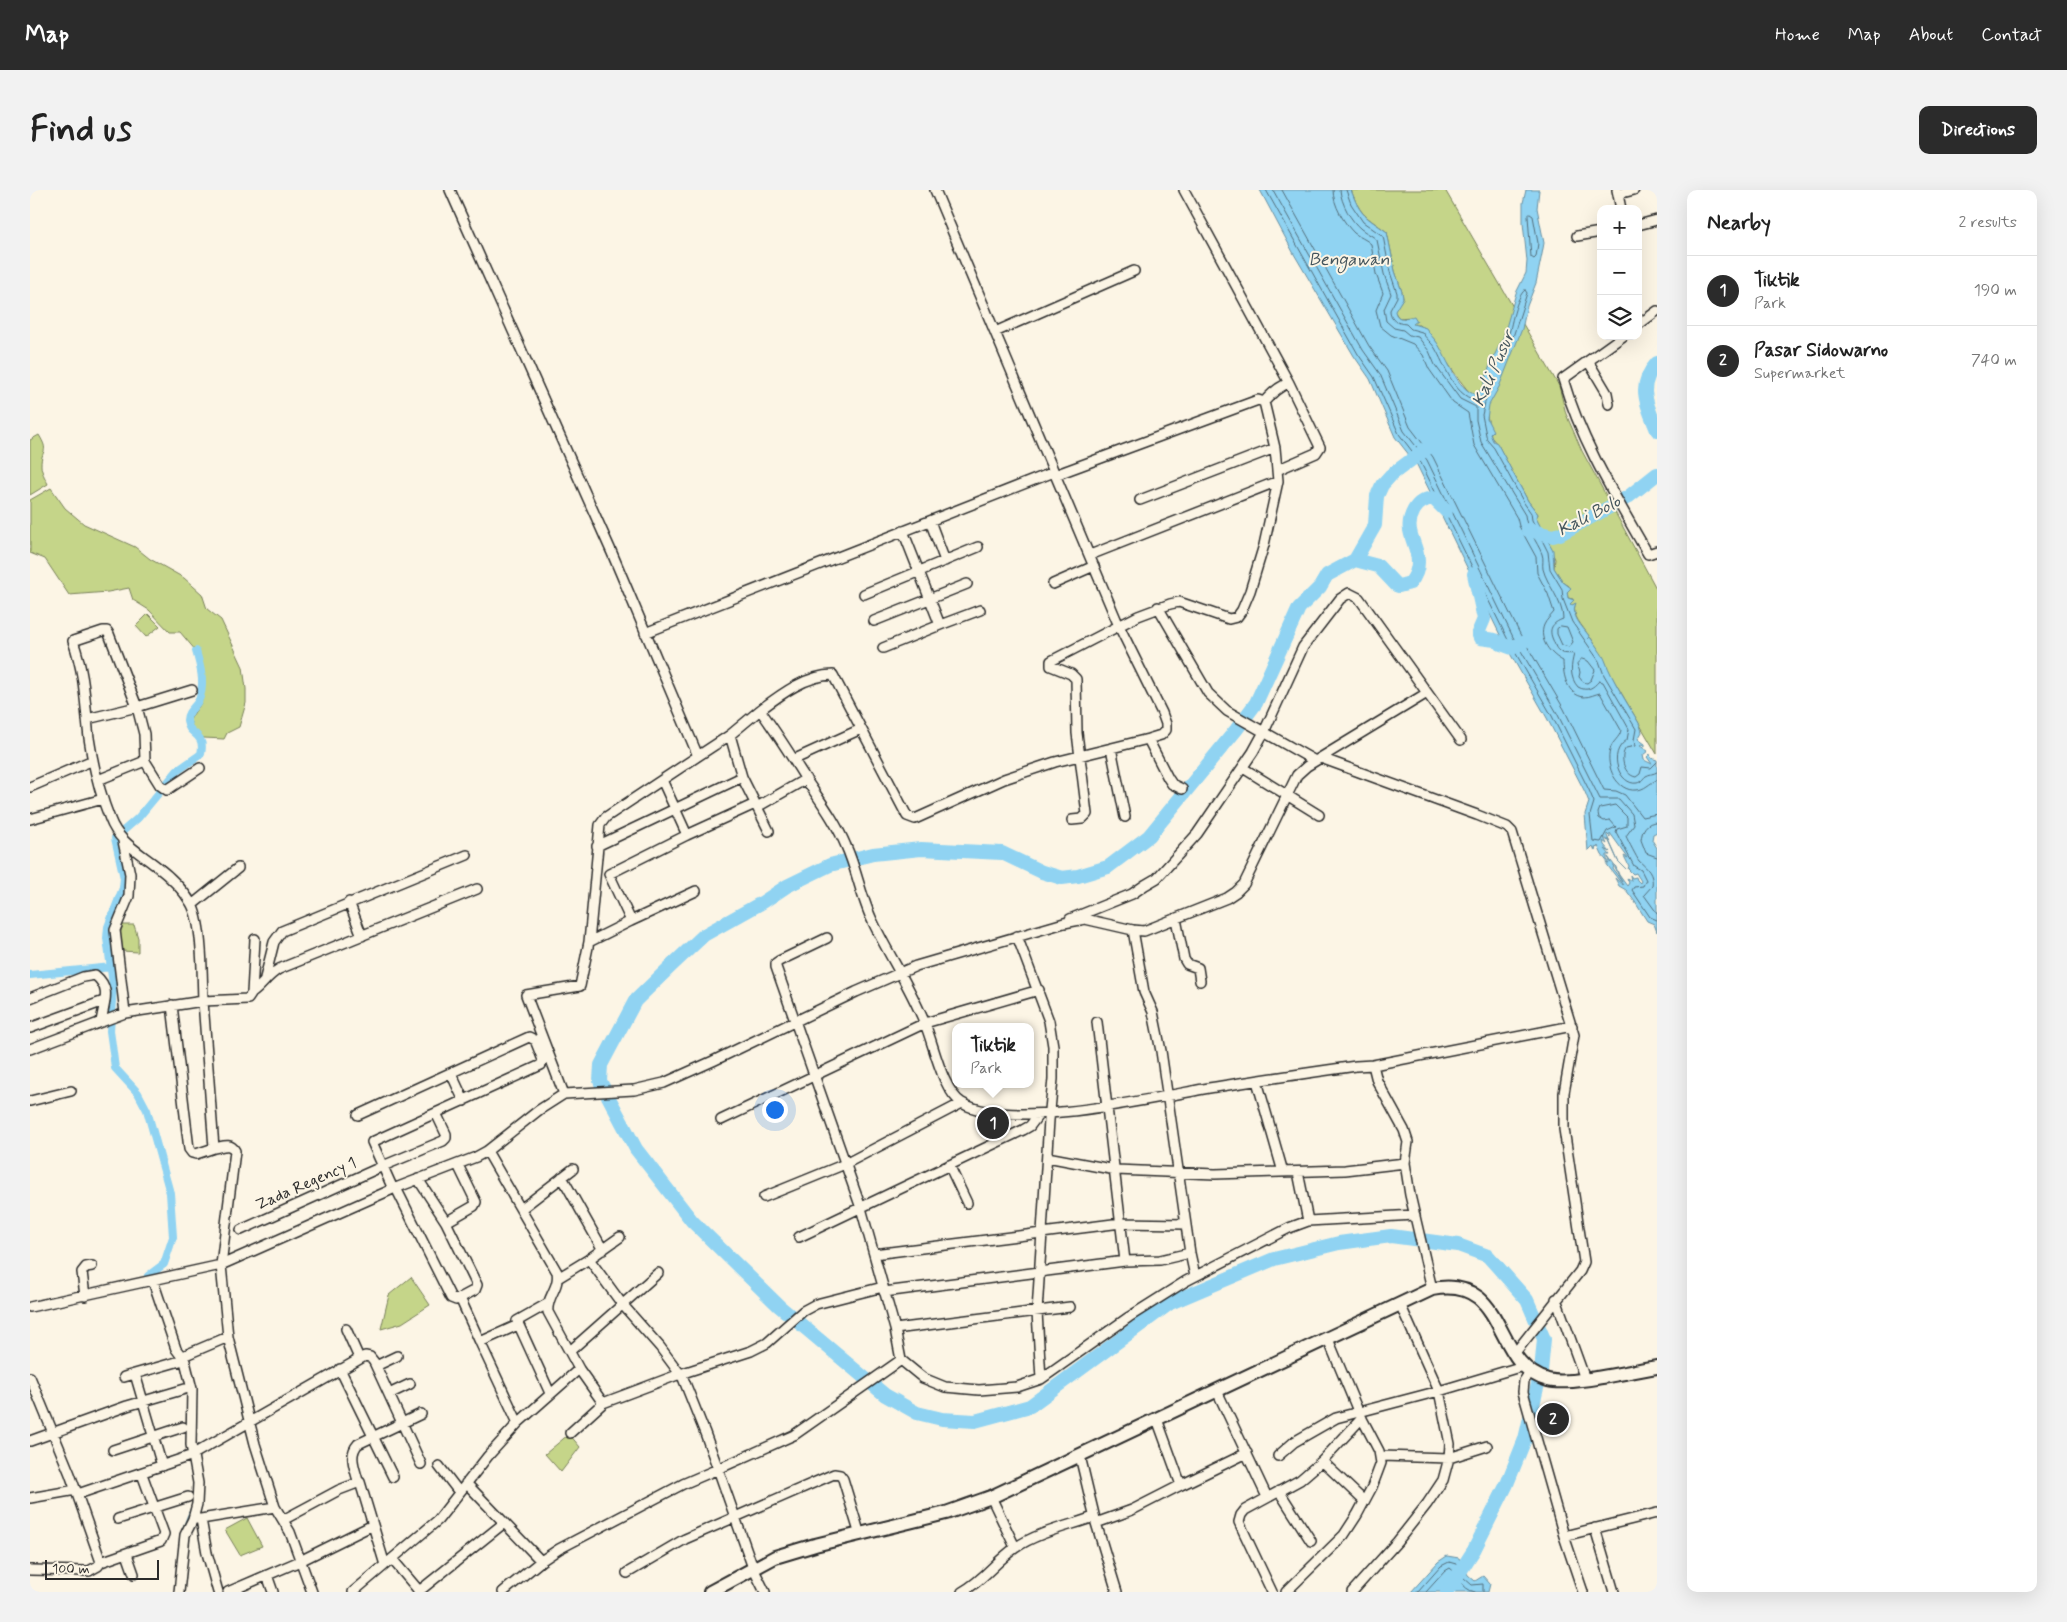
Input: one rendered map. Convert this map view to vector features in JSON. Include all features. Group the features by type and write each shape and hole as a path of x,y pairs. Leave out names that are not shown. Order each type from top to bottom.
{"street":[{"path":"450,190 608,544 698,756"},
{"path":"564,1094 526,995 580,986 589,942 600,825 606,817 730,735 785,691 816,678 833,675 902,809 910,819 915,819 1004,778 1164,733 1166,724 1119,626 935,190"},
{"path":"1184,190 1289,383 1320,447 1316,454 1277,470"},
{"path":"1620,205 1618,192 1634,190"},
{"path":"1642,224 1657,220"},
{"path":"1577,236 1597,233"},
{"path":"995,332 1134,272"},
{"path":"1642,322 1657,312"},
{"path":"1617,340 1564,379 1573,410 1608,483 1648,554 1657,551"},
{"path":"1588,361 1607,393 1609,404"},
{"path":"1264,402 1272,393 1284,384 1289,383"},
{"path":"645,633 1055,473 1258,400 1264,402"},
{"path":"1072,820 1082,819 1087,814 1075,712 1076,679 1071,674 1051,666 1050,663 1158,607 1179,602 1229,620 1242,610 1264,546 1278,481 1275,448 1264,402"},
{"path":"1140,500 1275,448"},
{"path":"1090,555 1278,481"},
{"path":"930,521 945,561"},
{"path":"904,531 940,625"},
{"path":"864,594 978,547"},
{"path":"1053,584 1094,566"},
{"path":"874,621 967,584"},
{"path":"1064,923 1074,916 1132,894 1157,878 1197,834 1243,768 1264,732 1304,647 1340,599 1349,593 1359,598 1461,740"},
{"path":"1158,607 1208,693 1227,711 1318,760 1477,815 1510,829 1572,1026 1573,1045 1564,1093 1564,1129 1584,1262 1580,1272 1556,1299 1514,1354"},
{"path":"883,648 980,610"},
{"path":"122,1014 115,930 129,896 130,874 121,838 110,821 93,760 81,664 73,641 103,630 109,634 137,707 144,734 146,761 162,787 167,790 200,768"},
{"path":"87,719 137,707 192,690"},
{"path":"30,1307 221,1265 418,1178 458,1166 487,1151 538,1110 564,1094 626,1091 664,1083 713,1062 796,1020 933,960 1064,923 1085,919 1144,931 1227,898 1244,884 1297,775 1427,693"},
{"path":"760,710 795,759 838,828 847,848 872,920 902,973 925,1023 937,1060 951,1092 962,1103 982,1110 1019,1115 1107,1107 1257,1081 1373,1065 1572,1026"},
{"path":"795,759 861,729"},
{"path":"730,735 742,777 769,831"},
{"path":"1148,739 1172,784 1182,789"},
{"path":"1111,748 1125,817"},
{"path":"30,787 93,760"},
{"path":"98,780 146,761"},
{"path":"1243,768 1319,815"},
{"path":"597,846 742,777"},
{"path":"594,878 609,874 687,835 756,805 806,779"},
{"path":"662,780 687,835"},
{"path":"30,819 103,799"},
{"path":"121,838 157,866 192,904 200,936 214,1148"},
{"path":"252,992 258,988 265,978 274,942 278,934 349,902 468,855"},
{"path":"192,904 238,868"},
{"path":"609,874 632,921"},
{"path":"265,978 279,969 477,889"},
{"path":"589,942 696,891"},
{"path":"349,902 362,936"},
{"path":"1176,919 1184,959 1187,964 1198,968 1200,981"},
{"path":"1133,930 1144,992 1153,1012 1169,1095 1185,1224 1195,1276"},
{"path":"1017,936 1039,990 1049,1021 1053,1046 1053,1079 1037,1312 1041,1379"},
{"path":"827,938 776,963 813,1075 861,1208 895,1329 901,1360 923,1378 945,1387 980,1390 1017,1387 1041,1379 1130,1317 1195,1276 1289,1228 1308,1221 1415,1215"},
{"path":"30,1049 122,1014 172,1004 248,999 252,992 255,939"},
{"path":"30,998 83,976 95,975 104,982 106,992 104,1000 105,1020"},
{"path":"721,1120 925,1023 1039,990"},
{"path":"30,1028 104,1000"},
{"path":"172,1004 189,1149 192,1153 196,1154 229,1145 235,1151 221,1265 228,1337 275,1507 290,1532 312,1592"},
{"path":"1098,1022 1125,1261"},
{"name":"Zada Regency 1","path":"358,1115 529,1037 535,1040 543,1060 541,1065 372,1142 451,1298 456,1300 460,1298"},
{"path":"1373,1065 1377,1081 1404,1130 1408,1142 1405,1163 1432,1290"},
{"path":"451,1073 464,1101"},
{"path":"1257,1081 1283,1172"},
{"path":"30,1101 71,1090"},
{"path":"764,1198 845,1164 962,1103"},
{"name":"Zada Regency 1","path":"241,1230 442,1141 446,1138 446,1134 436,1113"},
{"path":"799,1237 1030,1126 1039,1114"},
{"path":"487,1151 557,1272 557,1287 547,1304 519,1319 518,1325 550,1393"},
{"path":"1047,1157 1116,1170 1178,1171 1215,1174 1345,1170 1405,1163"},
{"path":"949,1165 967,1203"},
{"path":"446,1222 474,1206 476,1202 458,1166"},
{"path":"521,1209 573,1169"},
{"path":"1298,1172 1308,1221"},
{"path":"562,1177 603,1250"},
{"path":"418,1178 446,1222 477,1285 475,1290 460,1298 518,1423"},
{"path":"874,1254 1121,1223 1185,1224"},
{"path":"558,1278 620,1237"},
{"path":"570,1433 604,1403 759,1347 802,1312 816,1304 884,1290 1039,1274 1125,1261 1160,1260 1190,1253"},
{"path":"589,1259 622,1304 660,1347 680,1374 705,1433 753,1568 765,1592"},
{"path":"85,1296 82,1272 86,1267 92,1266"},
{"path":"570,1350 658,1273"},
{"path":"153,1281 176,1350 192,1389 189,1457 198,1483 197,1519 218,1592"},
{"path":"710,1592 775,1557 815,1545 946,1513 991,1497 1400,1304 1432,1290 1444,1287 1460,1289 1476,1296 1488,1306 1514,1354 1529,1371 1547,1380 1585,1379 1657,1367"},
{"path":"1556,1299 1585,1379"},
{"path":"547,1304 551,1321 570,1350 579,1369 604,1403"},
{"path":"1352,1592 1427,1504 1443,1480 1449,1458 1450,1444 1439,1391 1400,1304"},
{"path":"895,1329 1070,1307"},
{"path":"480,1342 518,1325"},
{"path":"346,1329 359,1358"},
{"path":"124,1377 181,1359 228,1337"},
{"path":"1286,1592 1344,1535 1364,1501 1379,1468 1381,1456 1360,1414 1328,1339"},
{"path":"30,1498 77,1492 142,1474 189,1457 364,1356 370,1357 376,1366 421,1464"},
{"path":"376,1366 397,1356"},
{"path":"503,1592 541,1561 591,1531 683,1484 794,1436 901,1360"},
{"path":"340,1369 393,1477"},
{"path":"353,1592 438,1520 466,1483 518,1423 579,1369"},
{"path":"1278,1456 1294,1442 1336,1418 1360,1414 1439,1391 1529,1371"},
{"path":"1529,1371 1524,1380 1523,1392 1564,1536 1583,1592"},
{"path":"135,1374 162,1466"},
{"path":"30,1377 77,1492 100,1562"},
{"path":"389,1394 410,1384"},
{"path":"30,1440 185,1388"},
{"path":"1217,1390 1267,1497"},
{"path":"421,1414 358,1444 352,1456 372,1525 389,1562 419,1592 504,1523"},
{"path":"1272,1592 1239,1522 1240,1515 1267,1497 1300,1480 1322,1461 1360,1414"},
{"path":"1157,1419 1181,1486"},
{"path":"113,1450 183,1427"},
{"path":"1381,1456 1449,1458 1487,1446"},
{"path":"962,1592 972,1587 1015,1548 1040,1536 1132,1510 1247,1453"},
{"path":"1080,1456 1095,1520 1117,1592"},
{"path":"1322,1461 1364,1501"},
{"path":"439,1466 459,1492"},
{"path":"30,1570 89,1571 98,1566 100,1562 161,1541 164,1534 142,1474"},
{"path":"627,1573 685,1539 802,1490 834,1474 840,1475 843,1479 860,1535"},
{"path":"283,1520 358,1481"},
{"path":"466,1483 541,1561"},
{"path":"1279,1491 1311,1541"},
{"path":"118,1519 188,1497"},
{"path":"991,1497 1015,1548"},
{"path":"179,1592 185,1535 197,1519 275,1507"},
{"path":"1564,1536 1657,1513"},
{"path":"228,1592 300,1561 372,1525"},
{"path":"1595,1528 1614,1592"},
{"path":"127,1554 134,1574"},
{"path":"267,1575 273,1592"}],"green space":[{"path":"1351,190 1445,190 1559,386 1566,414 1582,451 1657,590 1657,754 1591,638 1588,639 1589,636 1576,617 1575,604 1572,606 1570,604 1573,599 1568,598 1569,586 1563,582 1554,568 1555,559 1536,518 1538,514 1528,501 1498,445 1491,437 1487,415 1458,378 1435,340 1419,325 1414,325 1413,322 1415,322 1411,317 1399,318 1394,311 1403,298 1387,232 1361,211"},
{"path":"39,435 44,445 41,467 48,484 30,495 30,440"},
{"path":"51,488 65,508 84,524 135,547 150,559 184,578 202,594 207,609 221,620 243,667 246,689 246,703 239,727 227,733 224,739 204,738 193,729 190,720 203,697 204,677 198,650 196,651 180,632 170,632 149,610 133,600 129,588 108,592 69,595 45,559 30,553 30,500"},
{"path":"148,614 160,626 146,637 136,626"},
{"path":"123,925 134,925 138,938 138,952 122,951 119,937"},
{"path":"411,1277 430,1305 402,1323 381,1329 389,1295"},
{"path":"569,1434 580,1447 561,1472 545,1454"},
{"path":"247,1518 262,1546 240,1555 225,1530"}],"water":[{"name":"Bengawan","path":"1260,190 1351,190 1364,215 1387,232 1403,298 1395,311 1396,314 1400,318 1414,316 1417,321 1413,324 1426,328 1438,344 1458,380 1476,395 1483,387 1491,362 1503,338 1516,293 1526,273 1527,261 1523,203 1526,190 1539,190 1537,208 1544,243 1536,283 1527,306 1522,329 1499,387 1489,405 1487,419 1493,431 1490,434 1493,441 1497,443 1528,501 1538,514 1536,518 1553,550 1554,568 1563,582 1571,588 1567,592 1568,598 1574,600 1570,604 1576,603 1575,612 1578,621 1589,636 1588,639 1590,637 1603,655 1616,685 1640,725 1642,732 1638,739 1645,744 1645,747 1643,744 1640,746 1648,751 1643,755 1644,760 1652,764 1647,757 1650,754 1651,758 1657,760 1657,832 1653,834 1652,840 1657,848 1657,932 1654,924 1647,921 1626,890 1619,886 1615,878 1623,885 1606,863 1609,864 1598,846 1595,851 1593,846 1588,851 1585,814 1589,802 1585,792 1547,718 1504,643 1417,465 1395,437 1370,379 1354,356 1294,254","holes":["1610,833 1628,858 1624,856 1629,866 1628,869 1633,874 1636,873 1641,881 1640,883 1636,877 1632,878 1630,875 1631,881 1627,878 1629,883 1627,886 1615,865 1622,882 1613,869 1614,865 1608,857 1611,863 1607,860 1607,855 1610,855 1605,849 1610,852 1604,845 1603,841 1607,844 1604,838 1608,841 1608,839 1618,861 1607,834 1610,837"]},
{"path":"1447,1556 1459,1558 1468,1575 1475,1581 1483,1576 1490,1584 1488,1592 1411,1592 1438,1562"}],"waterway":[{"name":"Kali Bolo","path":"1657,363 1651,371 1645,388 1647,404 1657,430"},
{"name":"Kali Pusur","path":"1355,560 1375,525 1377,496 1382,485 1391,475 1426,449"},
{"name":"Kali Bolo","path":"1528,530 1553,536 1560,534 1628,497 1657,474"},
{"name":"Kali Bolo","path":"1355,560 1378,566 1396,585 1410,583 1416,574 1418,565 1410,531 1411,517 1414,510 1422,502 1433,498 1446,511"},
{"path":"1355,560 1327,575 1320,587 1299,608 1256,703 1236,730 1149,836 1108,867 1078,876 1062,878 1042,872 1002,853 921,849 873,854 830,865 787,886 763,902 704,935 635,1001 601,1065 600,1081 636,1149 692,1221 779,1306 885,1395 917,1413 942,1419 975,1421 1030,1406 1170,1303 1274,1259 1339,1243 1391,1236 1458,1245 1488,1256 1527,1300 1544,1339 1541,1371 1525,1439 1507,1484 1474,1550 1447,1592"},
{"name":"Kali Bolo","path":"1474,574 1484,619 1478,633 1480,638 1495,640 1512,648 1522,643"},
{"path":"148,1276 164,1264 173,1237 170,1193 147,1110 138,1093 115,1068 110,1031 113,985 107,938 108,927 123,888 124,878 115,838 138,818 177,771 201,754 201,741 190,729 187,720 189,713 199,700 202,685 196,651"},
{"path":"30,975 112,967"},
{"path":"150,1287 153,1295"},
{"path":"181,1534 191,1509"}],"place":[{"name":"Tiktik","path":"993,1123"},
{"name":"Pasar Sidowarno","path":"1553,1419"}]}
